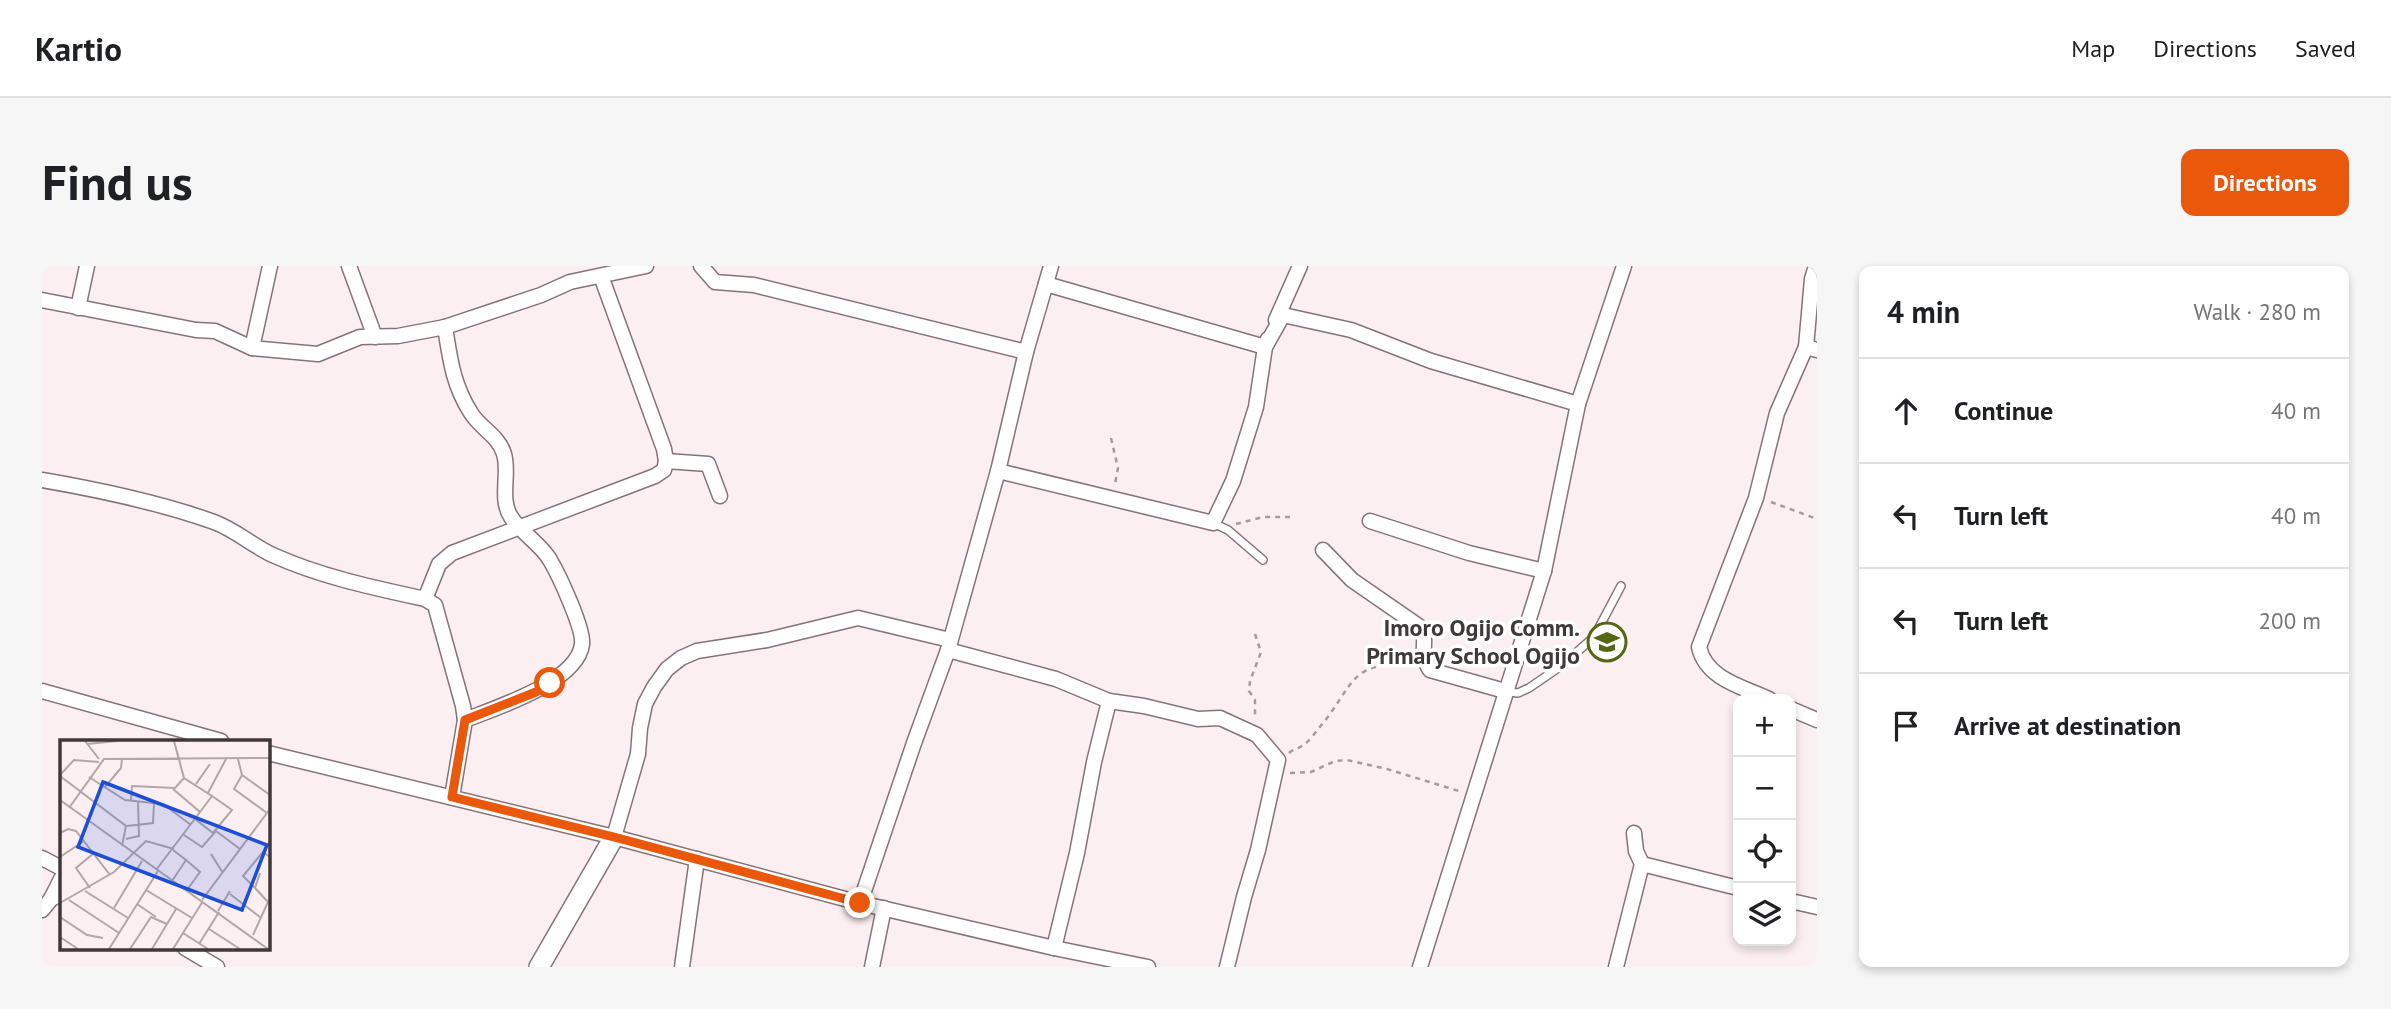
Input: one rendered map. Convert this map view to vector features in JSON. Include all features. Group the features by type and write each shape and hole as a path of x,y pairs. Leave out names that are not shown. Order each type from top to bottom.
{"street":[{"path":"78,308 87,266"},
{"path":"252,348 270,266"},
{"path":"349,266 375,337"},
{"path":"42,300 196,330 215,331 252,348 318,354 360,338 419,333 445,327 541,295 570,282 646,266"},
{"path":"701,266 715,282 754,285 1026,352"},
{"path":"860,903 949,645 1051,266"},
{"path":"1046,284 1265,347 1300,266"},
{"path":"1420,967 1544,571 1578,404 1624,266"},
{"path":"1758,694 1712,673 1702,661 1699,647 1756,498 1777,413 1812,348 1812,279 1816,266"},
{"path":"425,598 439,564 452,553 655,476 664,470 664,449 601,276"},
{"path":"998,471 1213,523 1233,481 1256,407 1265,347 1283,316 1351,330 1431,361 1578,404"},
{"path":"445,327 454,382 471,413 482,427 498,440 504,454 509,515 549,557 574,612 583,644 576,659 567,669 536,692 465,720"},
{"path":"666,461 708,464 720,496"},
{"path":"42,480 113,493 172,508 218,523 273,556 312,570 425,598 435,606 465,720 452,797"},
{"path":"1370,521 1469,553 1544,571"},
{"path":"1323,550 1352,580 1420,627 1425,635 1423,660 1430,670 1505,691"},
{"path":"539,967 614,837 638,754 645,704 667,669 681,658 697,651 767,640 858,618 1056,679 1109,701 1198,719 1220,718 1257,735 1278,767 1227,967"},
{"path":"42,691 216,740"},
{"path":"1054,948 1109,701"},
{"path":"1796,711 1817,720"},
{"path":"270,753 614,837 860,903 1148,967"},
{"path":"1616,967 1642,864 1636,851 1634,833"},
{"path":"42,858 60,867"},
{"path":"682,967 697,859"},
{"path":"1642,864 1733,887"},
{"path":"52,901 60,881"},
{"path":"1796,902 1817,907"},
{"path":"872,967 884,908"},
{"path":"188,950 217,967"}],"lane":[{"path":"1213,523 1228,530 1263,560"},
{"path":"1505,691 1518,693 1529,688 1594,638 1621,586"}],"path":[{"path":"1111,439 1118,468 1113,498"},
{"path":"1756,498 1817,519"},
{"path":"1228,530 1237,523 1263,517 1290,517"},
{"path":"1255,634 1261,652 1249,691 1255,700 1257,735"},
{"path":"1278,767 1293,750 1304,745 1328,718 1334,705 1358,674 1374,666 1395,664 1430,670"},
{"path":"1278,767 1311,772 1335,761 1348,760 1475,795"}],"place":[{"name":"Imoro Ogijo Comm. Primary School Ogijo","path":"1607,642"}],"route":[{"path":"550,683 536,692 465,720 452,797 860,903"}]}
